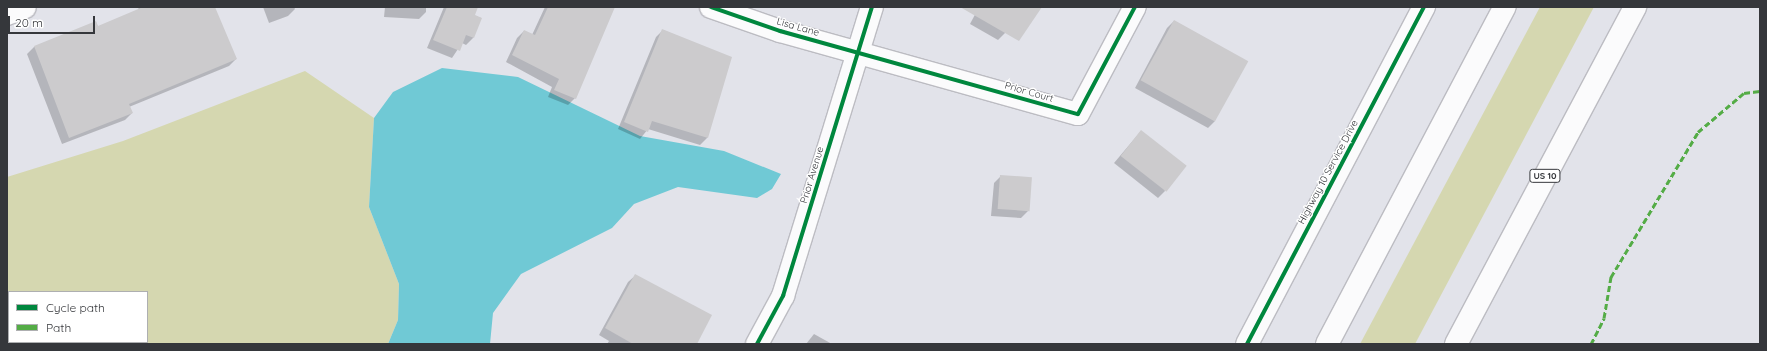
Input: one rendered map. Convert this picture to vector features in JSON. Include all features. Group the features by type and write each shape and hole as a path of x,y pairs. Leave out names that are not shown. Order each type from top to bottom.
{"main road":[{"path":"7,14 25,7"},
{"name":"Lisa Lane","path":"711,7 780,31 858,52"},
{"name":"Prior Avenue","path":"757,344 783,296 872,7"},
{"name":"Prior Court","path":"858,52 1078,114 1135,7"},
{"name":"Highway 10 Service Drive","path":"1247,344 1424,7"},
{"path":"1327,344 1505,7"},
{"name":"US 10","path":"1456,344 1634,7"}],"green space":[{"path":"1540,7 1594,7 1415,344 1360,344"},
{"path":"305,71 374,118 369,207 399,284 398,320 388,344 7,344 7,177 123,141"}],"water":[{"path":"442,68 518,77 640,136 724,151 781,174 772,189 757,198 678,187 634,204 612,228 521,274 493,313 490,344 388,344 398,320 399,284 369,207 374,118 393,92"}],"building":[{"path":"143,7 215,7 237,59 129,104 133,113 69,138 34,46 96,21 98,26"},
{"path":"447,7 478,7 475,15 482,18 474,38 466,35 460,51 433,40"},
{"path":"548,7 615,7 576,99 554,90 559,79 512,55 524,30 535,35"},
{"path":"960,7 1042,7 1019,41"},
{"path":"1174,20 1248,61 1215,122 1141,80"},
{"path":"662,29 732,57 708,138 652,121 648,132 624,122"},
{"path":"1141,130 1187,166 1166,192 1121,156"},
{"path":"1000,175 1032,177 1030,211 998,209"},
{"path":"635,274 712,315 697,344 633,344 605,328"}],"marked path":[{"path":"1591,344 1604,318 1611,277 1698,132 1744,93 1760,91"}],"cycle path":[{"path":"711,7 780,31 1078,114 1135,7"},
{"path":"757,344 783,296 872,7"},
{"path":"1247,344 1424,7"}]}
